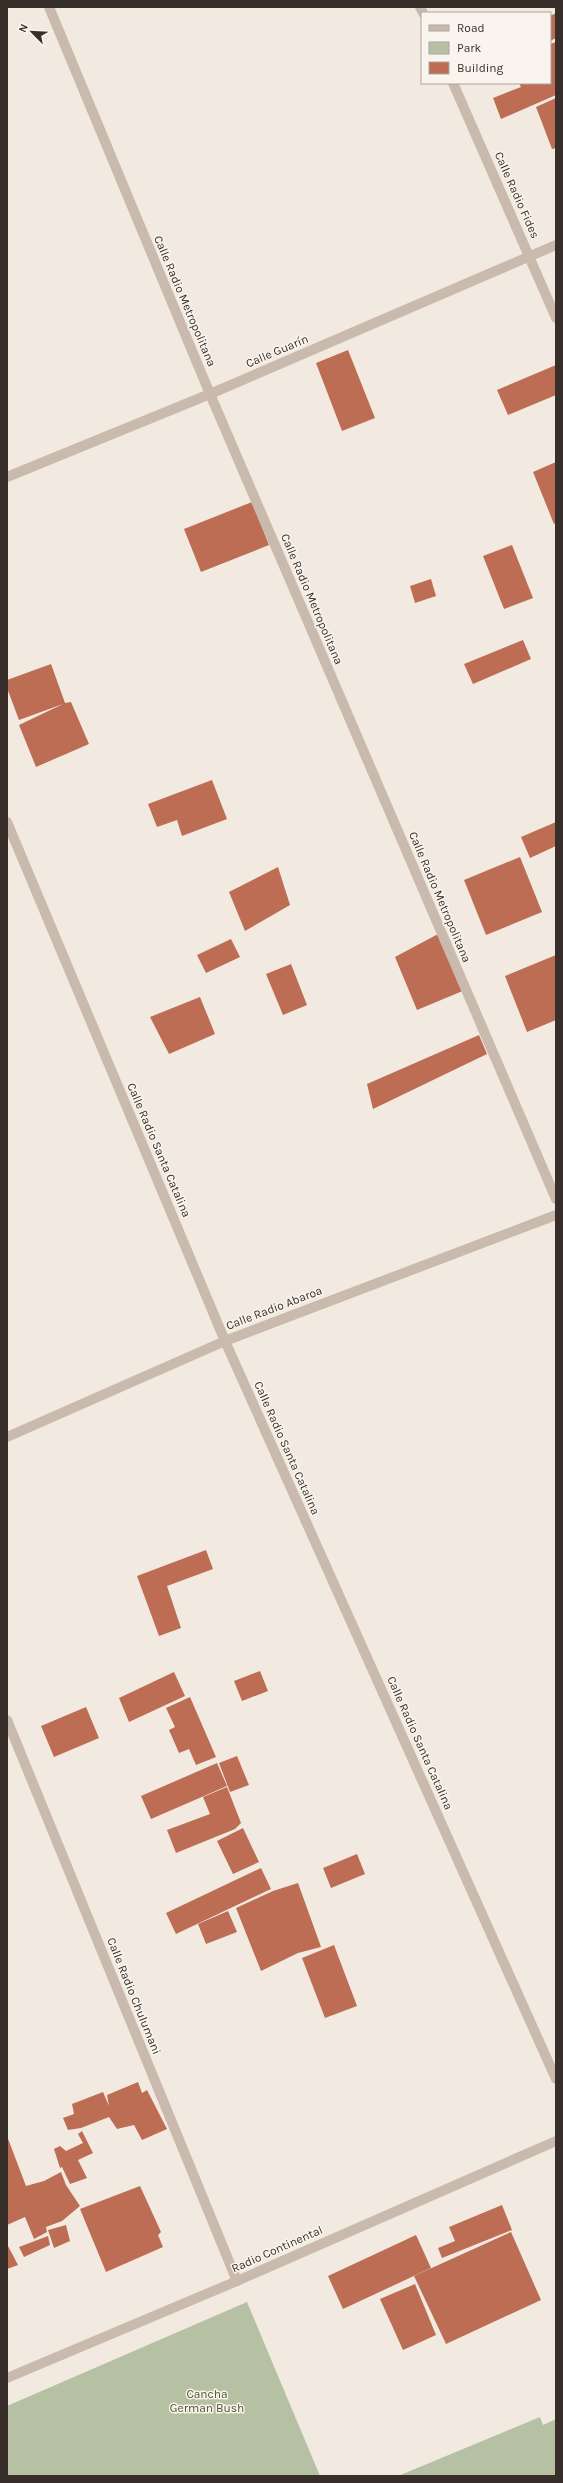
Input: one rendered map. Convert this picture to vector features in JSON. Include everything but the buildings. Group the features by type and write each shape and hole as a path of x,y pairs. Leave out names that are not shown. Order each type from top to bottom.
{"street":[{"name":"Calle Radio Metropolitana","path":"49,7 210,394 556,1200"},
{"name":"Calle Radio Fides","path":"453,84 556,318"},
{"name":"Calle Guarín","path":"7,477 210,394 556,245"},
{"name":"Calle Radio Santa Catalina","path":"7,822 225,1341 556,2079"},
{"name":"Calle Radio Abaroa","path":"7,1437 225,1341 556,1215"},
{"name":"Calle Radio Chulumani","path":"7,1720 237,2281"},
{"name":"Radio Continental","path":"7,2378 237,2281 556,2141"}],"green space":[{"name":"Cancha German Bush","path":"247,2302 320,2476 7,2476 7,2406"},
{"path":"540,2417 543,2425 556,2419 556,2476 398,2476"}]}
